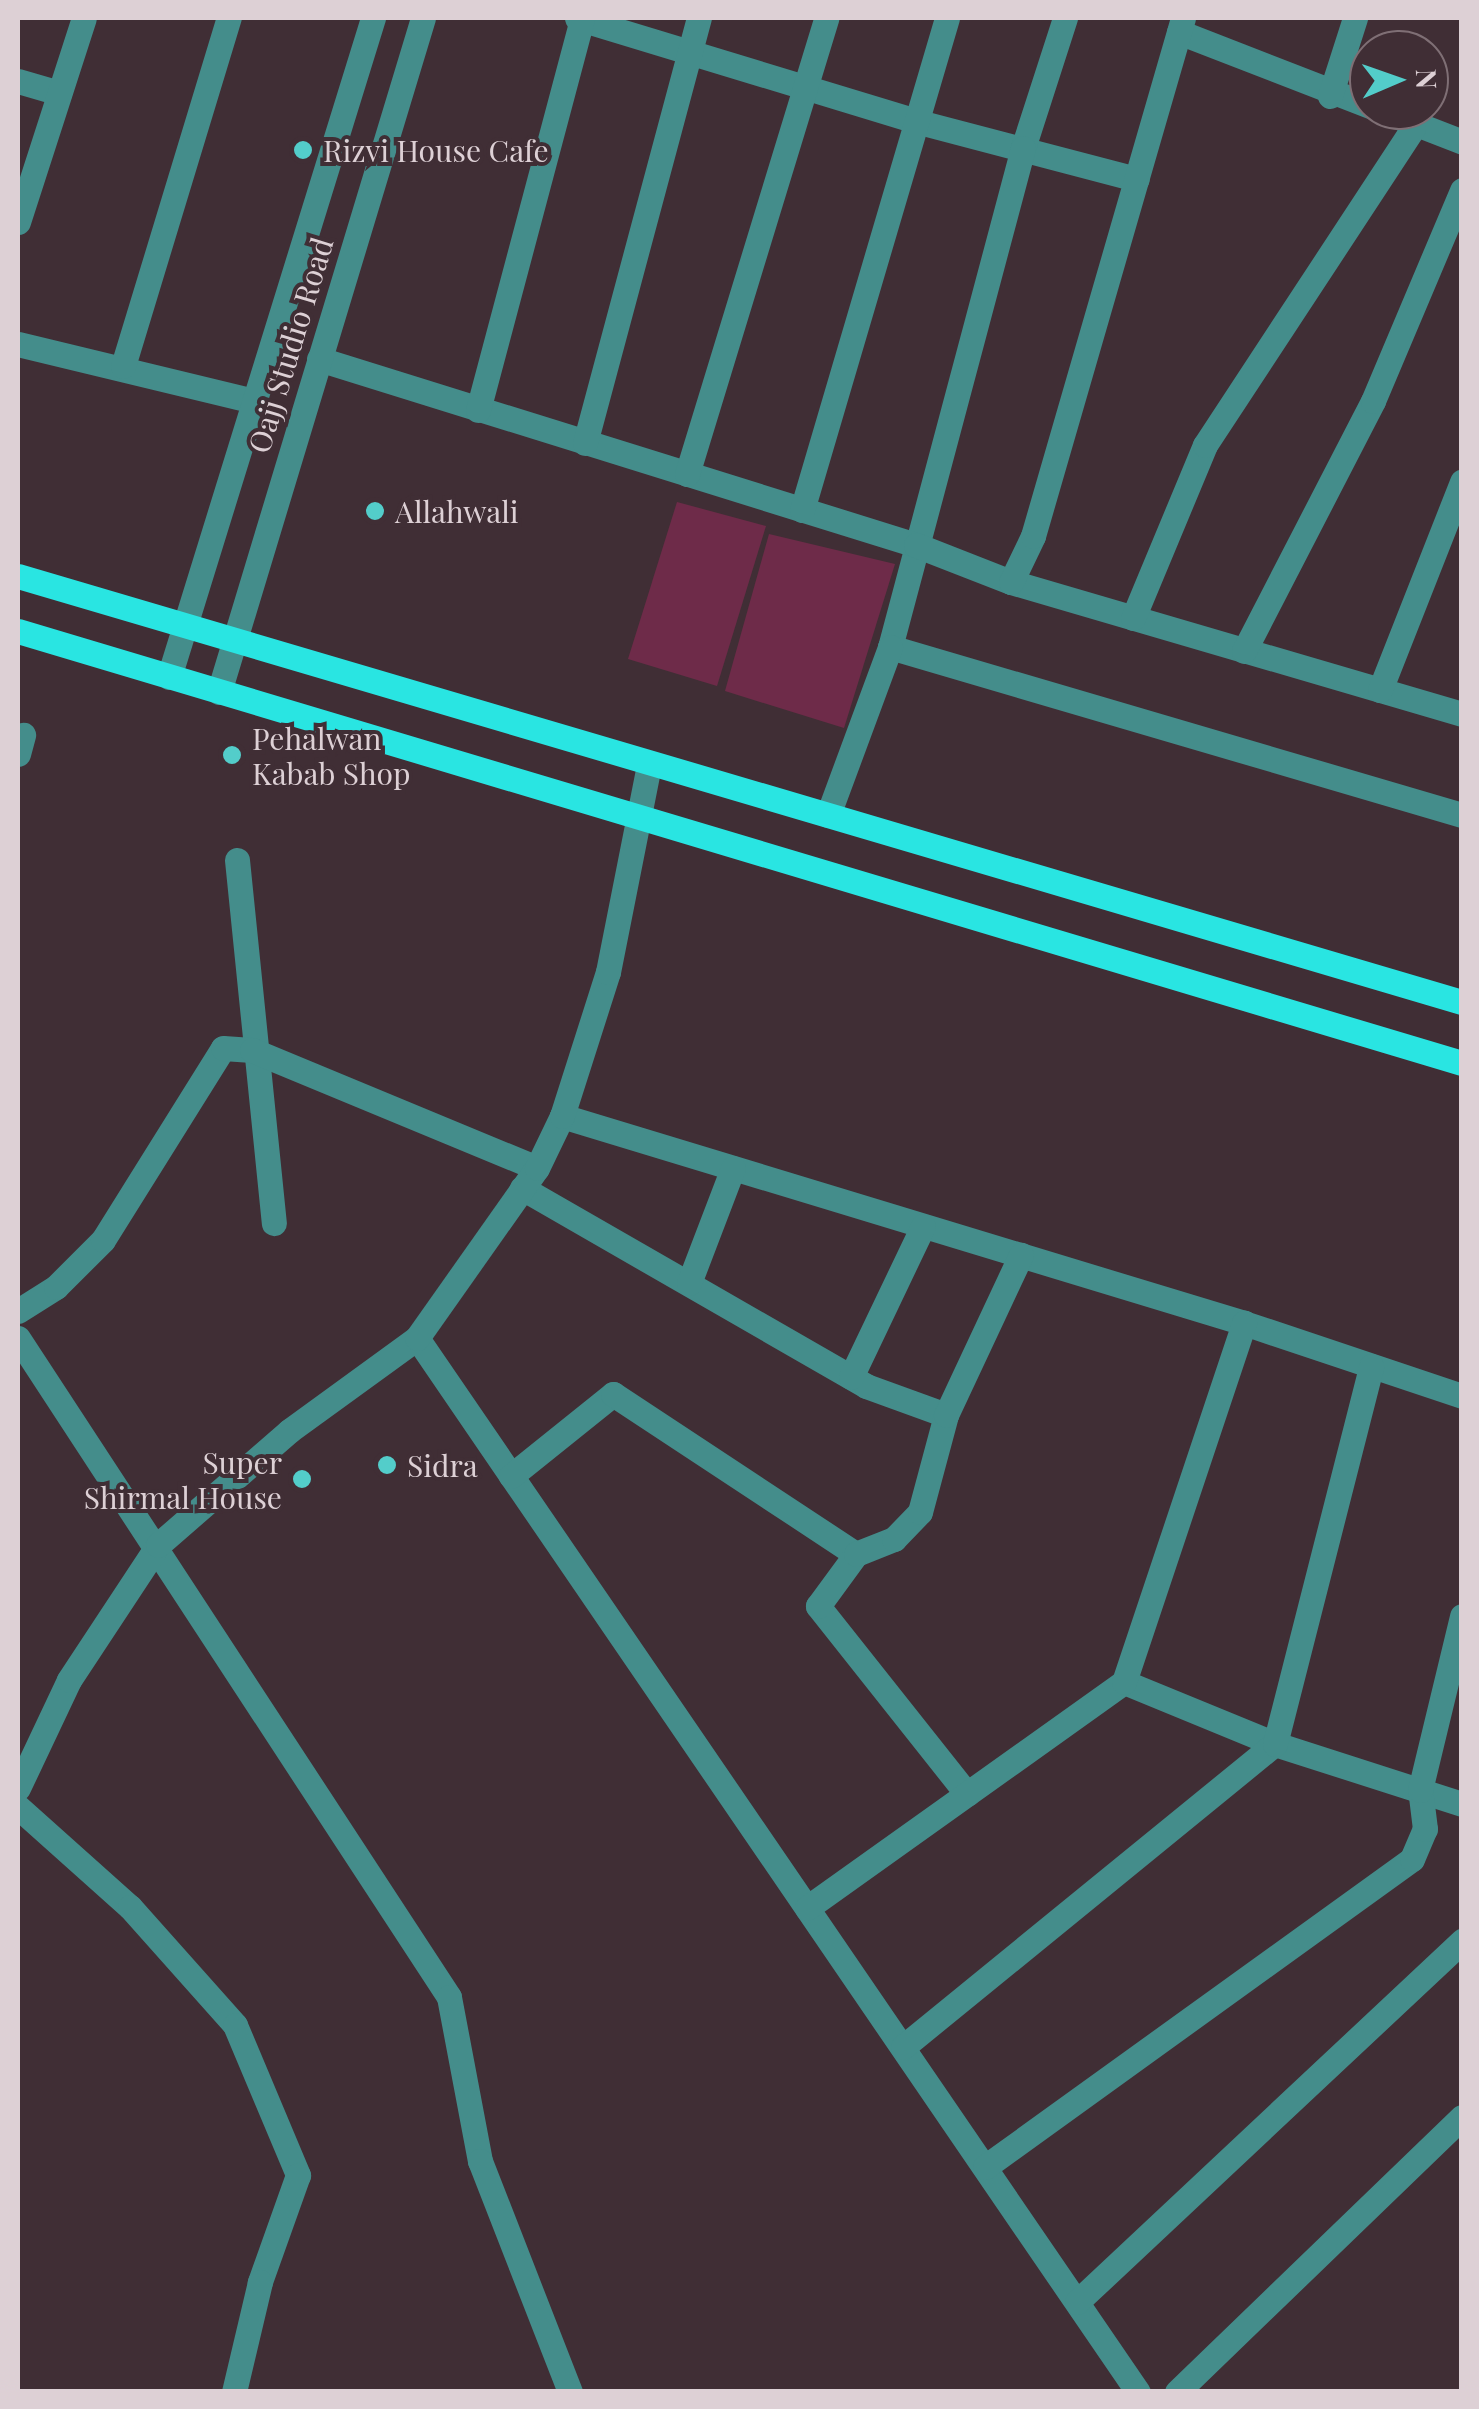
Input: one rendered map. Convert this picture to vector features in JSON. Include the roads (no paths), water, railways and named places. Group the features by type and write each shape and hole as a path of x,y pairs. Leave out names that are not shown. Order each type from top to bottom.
{"main road":[{"path":"18,576 1462,1002"},
{"path":"18,631 1462,1063"}],"street":[{"path":"18,222 84,18"},
{"path":"124,366 229,18"},
{"name":"Oajj Studio Road","path":"169,677 373,18"},
{"name":"Oajj Studio Road","path":"219,692 422,18"},
{"path":"478,410 580,18 918,122 1137,178"},
{"path":"585,443 699,18"},
{"path":"687,474 826,18"},
{"path":"802,510 947,18"},
{"path":"828,815 890,647 1023,148 1064,18"},
{"path":"1330,96 1355,18"},
{"path":"1011,582 1033,536 1181,25 1349,103"},
{"path":"18,81 59,94"},
{"path":"1134,618 1205,446 1412,130"},
{"path":"1420,130 1462,142"},
{"path":"1244,651 1373,401 1462,190"},
{"path":"18,344 124,366 254,401"},
{"path":"319,359 916,544 1011,582 1462,714"},
{"path":"1380,690 1462,482"},
{"path":"890,647 1462,815"},
{"path":"18,1788 68,1680 158,1545 288,1431 416,1338 530,1178 562,1116 608,972 649,764"},
{"path":"237,860 252,1050 274,1223"},
{"path":"18,1311 56,1286 102,1240 223,1048 252,1050 530,1178 689,1283 851,1378 946,1416"},
{"path":"562,1116 1244,1323 1462,1396"},
{"path":"689,1283 733,1168"},
{"path":"851,1378 923,1226"},
{"path":"967,1794 818,1606 856,1554 894,1540 920,1512 946,1416 1021,1255"},
{"path":"808,1908 1124,1682 1244,1323"},
{"path":"18,1338 158,1545 449,1997 480,2161 570,2392"},
{"path":"416,1338 1138,2392"},
{"path":"903,2048 1276,1744 1371,1366"},
{"path":"511,1476 613,1394 856,1554"},
{"path":"985,2167 1412,1859 1424,1829 1420,1790 1462,1616"},
{"path":"1124,1682 1276,1744 1462,1804"},
{"path":"18,1807 130,1907 235,2025 298,2175 260,2282 234,2392"},
{"path":"1077,2302 1462,1941"},
{"path":"1177,2392 1462,2118"}],"place":[{"name":"Rizvi House Cafe","path":"303,150"},
{"name":"Allahwali","path":"375,511"},
{"name":"Pehalwan Kabab Shop","path":"232,755"},
{"name":"Sidra","path":"387,1465"},
{"name":"Super Shirmal House","path":"302,1479"}]}
